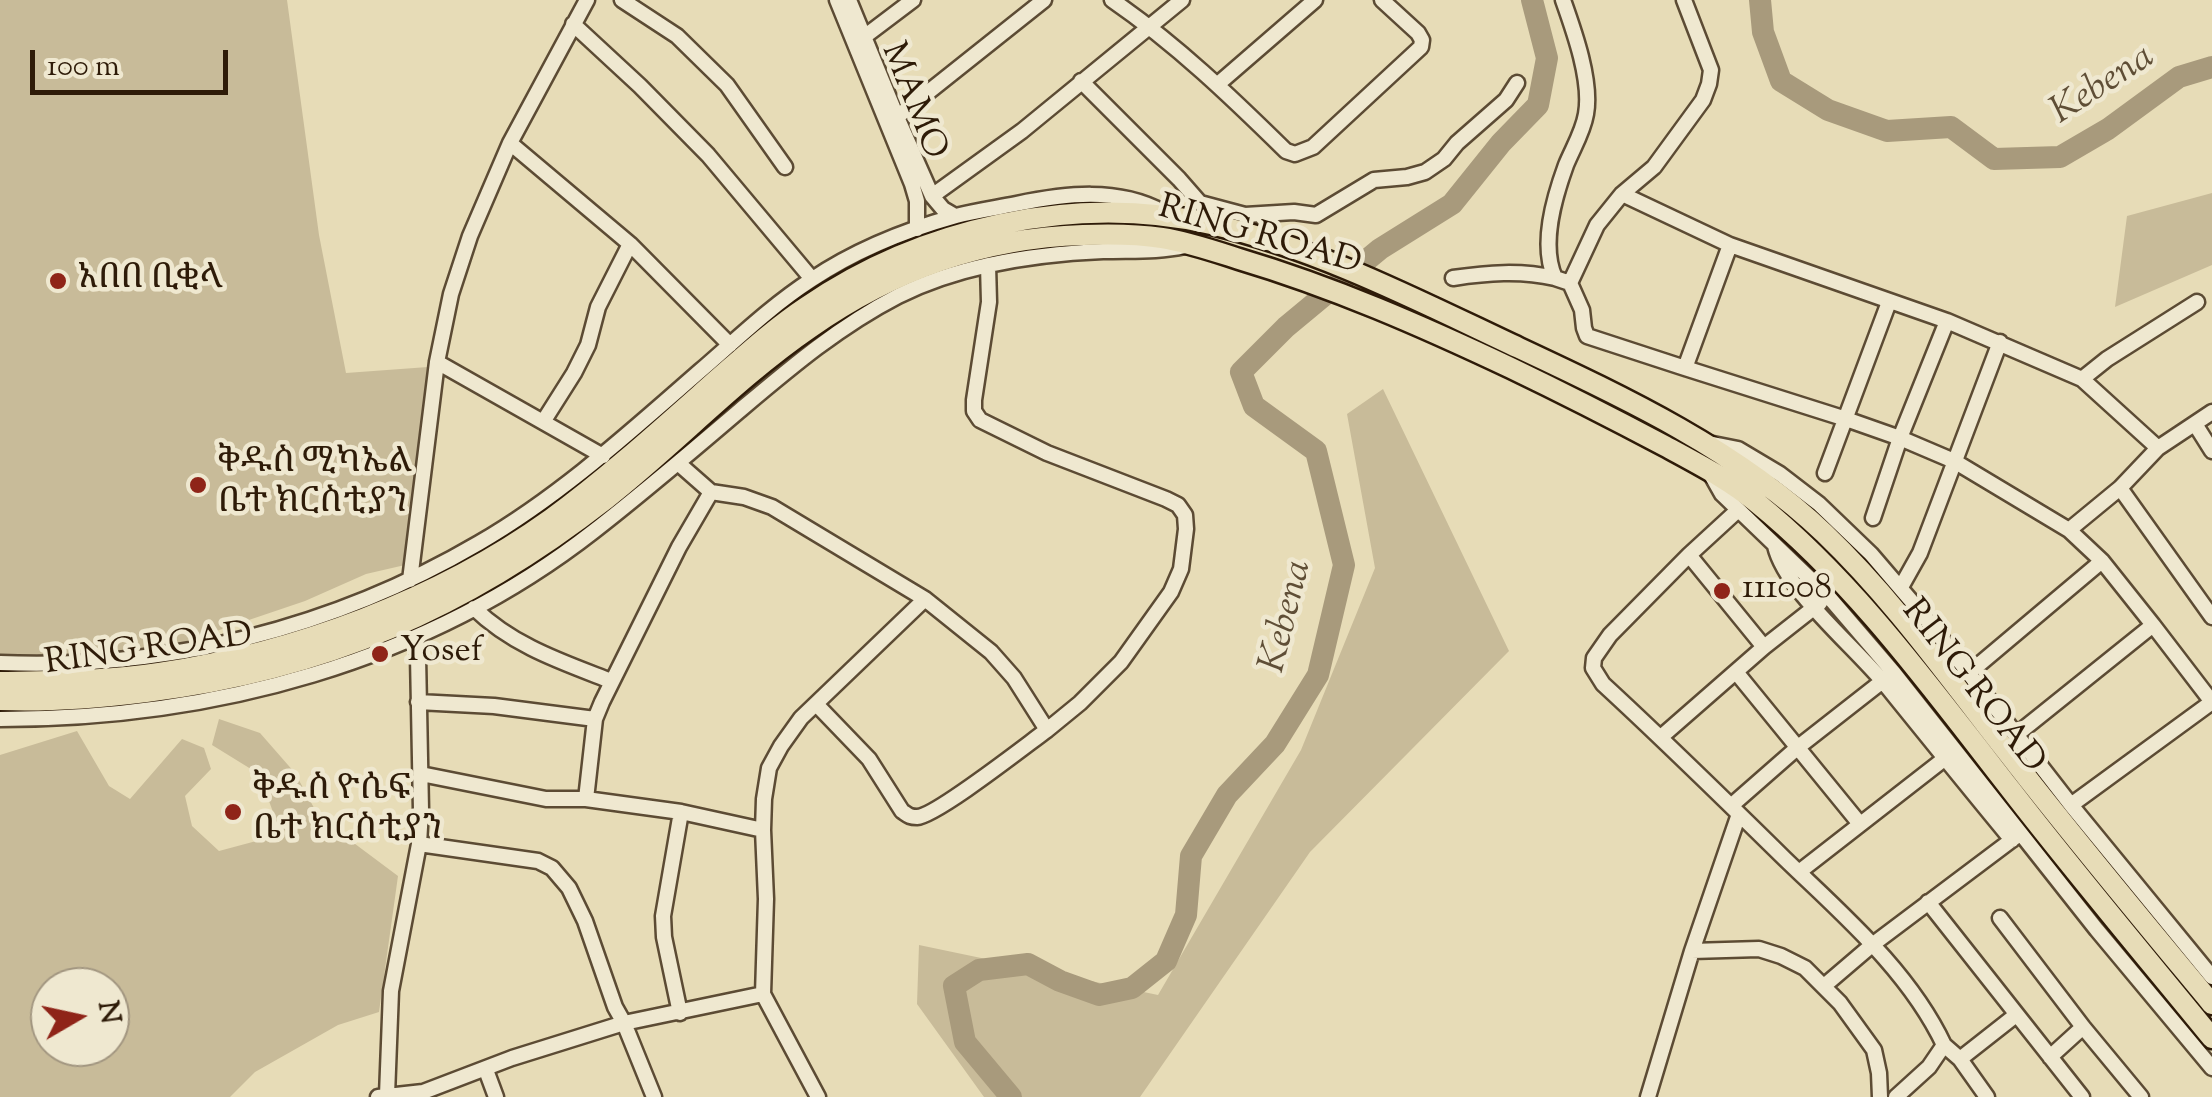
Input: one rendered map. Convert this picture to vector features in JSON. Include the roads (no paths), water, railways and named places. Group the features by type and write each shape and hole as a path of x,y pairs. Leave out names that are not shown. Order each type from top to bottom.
{"highway":[{"name":"RING ROAD","path":"0,682 156,674 293,644 342,626 441,584 554,517 774,330 846,281 888,260 932,243 1032,218 1092,214 1173,218 1247,233 1336,264 1572,373 1703,443 1790,503 1890,602 2071,834 2212,1004"},
{"name":"RING ROAD","path":"0,700 100,697 202,685 285,665 382,633 486,581 570,526 771,355 862,294 952,256 1004,243 1118,234 1160,238 1238,258 1340,292 1466,347 1708,470 1758,503 1874,616 2212,1038"}],"street":[{"path":"410,580 437,362 456,279 510,143 587,0"},
{"path":"622,0 677,36 727,85 785,167"},
{"name":"MAMO","path":"837,0 912,184 917,201 917,230"},
{"path":"849,0 932,196 942,209 955,216"},
{"path":"864,36 914,0"},
{"path":"896,117 1044,0"},
{"path":"1112,0 1150,26 1218,84 1286,151 1295,154 1313,147 1420,47 1418,32 1382,0"},
{"path":"932,196 1022,131 1182,0"},
{"path":"1218,84 1315,0"},
{"path":"1555,278 1549,264 1548,235 1586,112 1586,88 1564,0"},
{"path":"1570,283 1597,225 1622,194 1654,166 1703,100 1711,70 1684,0"},
{"path":"574,24 708,155 812,279"},
{"path":"1081,80 1200,203 1245,214 1316,215 1374,180 1407,178 1425,172 1506,100 1517,83"},
{"path":"510,143 630,244 730,344"},
{"path":"1622,194 1730,246 2000,342 2082,379 2158,448"},
{"path":"0,662 115,660 204,647 280,630 339,611 410,580 514,522 602,456 768,311 812,279 866,250 917,230 955,216 1065,195 1133,199 1173,218"},
{"path":"543,422 588,345 598,307 630,244"},
{"path":"0,719 77,717 200,702 326,671 415,638 550,564 678,463 816,346 901,294 1022,258 1102,251 1164,251 1192,245"},
{"path":"1685,368 1730,246"},
{"path":"817,705 869,759 902,811 920,817 941,807 1048,730 1080,702 1120,662 1171,592 1180,570 1186,529 1185,516 1178,505 1047,453 980,420 974,411 989,302 988,265"},
{"path":"1452,278 1522,272 1570,283 1588,336 1900,438 1954,461 2069,530 2102,561 2212,702 2071,805"},
{"path":"1825,474 1888,302"},
{"path":"2082,379 2196,302"},
{"path":"1873,518 1947,322"},
{"path":"1901,587 1920,553 2000,342"},
{"path":"437,362 602,456"},
{"path":"2069,530 2120,488 2158,448 2212,412"},
{"path":"2195,424 2212,451"},
{"path":"1703,443 1738,449 1780,474 1818,504 1901,587 2071,805 2212,977"},
{"path":"678,463 711,492 744,497 772,507 925,599 992,652 1048,730"},
{"path":"1708,470 1722,494 1828,596 1950,755 2212,1068"},
{"path":"2120,488 2212,617"},
{"path":"586,799 595,720 611,680 711,492"},
{"path":"1738,510 1610,635 1594,658 1594,668 1603,684 1736,810 1901,976 1944,1045 1960,1059 1987,1097"},
{"path":"1775,544 1783,567 1814,607 1888,677"},
{"path":"1689,555 1764,647"},
{"path":"1969,673 2102,561"},
{"path":"1660,737 1828,596"},
{"path":"818,1097 763,994 766,899 762,830 769,768 802,718 925,599"},
{"path":"474,608 515,641 611,680"},
{"path":"2016,735 2153,625"},
{"path":"415,638 421,774 419,844 391,991 383,1096 423,1092 512,1058 624,1023 763,994"},
{"path":"1736,672 1860,824"},
{"path":"1648,1097 1736,810 1797,748 1888,677"},
{"path":"418,702 494,706 595,720"},
{"path":"0,730 23,719"},
{"path":"1799,872 1950,755"},
{"path":"421,774 546,799 586,799 681,812 762,830"},
{"path":"680,1013 664,936 664,916 681,812"},
{"path":"1824,986 2016,836"},
{"path":"419,844 538,862 552,868 569,888 585,921 615,1007 654,1097"},
{"path":"1928,902 2082,1097"},
{"path":"2000,918 2141,1097"},
{"path":"1692,951 1759,949 1805,968 1874,1050 1880,1097"},
{"path":"1960,1059 2016,1014"},
{"path":"2050,1057 2084,1028"},
{"path":"1896,1097 1929,1068 1944,1045"},
{"path":"486,1070 496,1097"}],"waterway":[{"name":"Kebena","path":"1011,1097 965,1042 954,986 979,970 1028,964 1099,995 1132,988 1166,961 1186,915 1191,856 1227,795 1275,744 1318,675 1344,565 1316,451 1254,406 1241,372 1286,327 1380,249 1452,204 1501,143 1538,105 1547,58 1532,0"},
{"name":"Kebena","path":"1760,0 1763,32 1781,81 1828,110 1887,131 1951,127 1994,159 2060,157 2108,129 2179,77 2212,67"}],"place":[{"name":"አበበ ቢቂላ","path":"58,281"},
{"name":"ቅዱስ ሚካኤል ቤተ ክርስቲያን","path":"198,485"},
{"name":"111008","path":"1722,591"},
{"name":"Yosef","path":"380,654"},
{"name":"ቅዱስ ዮሴፍ ቤተ ክርስቲያን","path":"233,812"}]}
